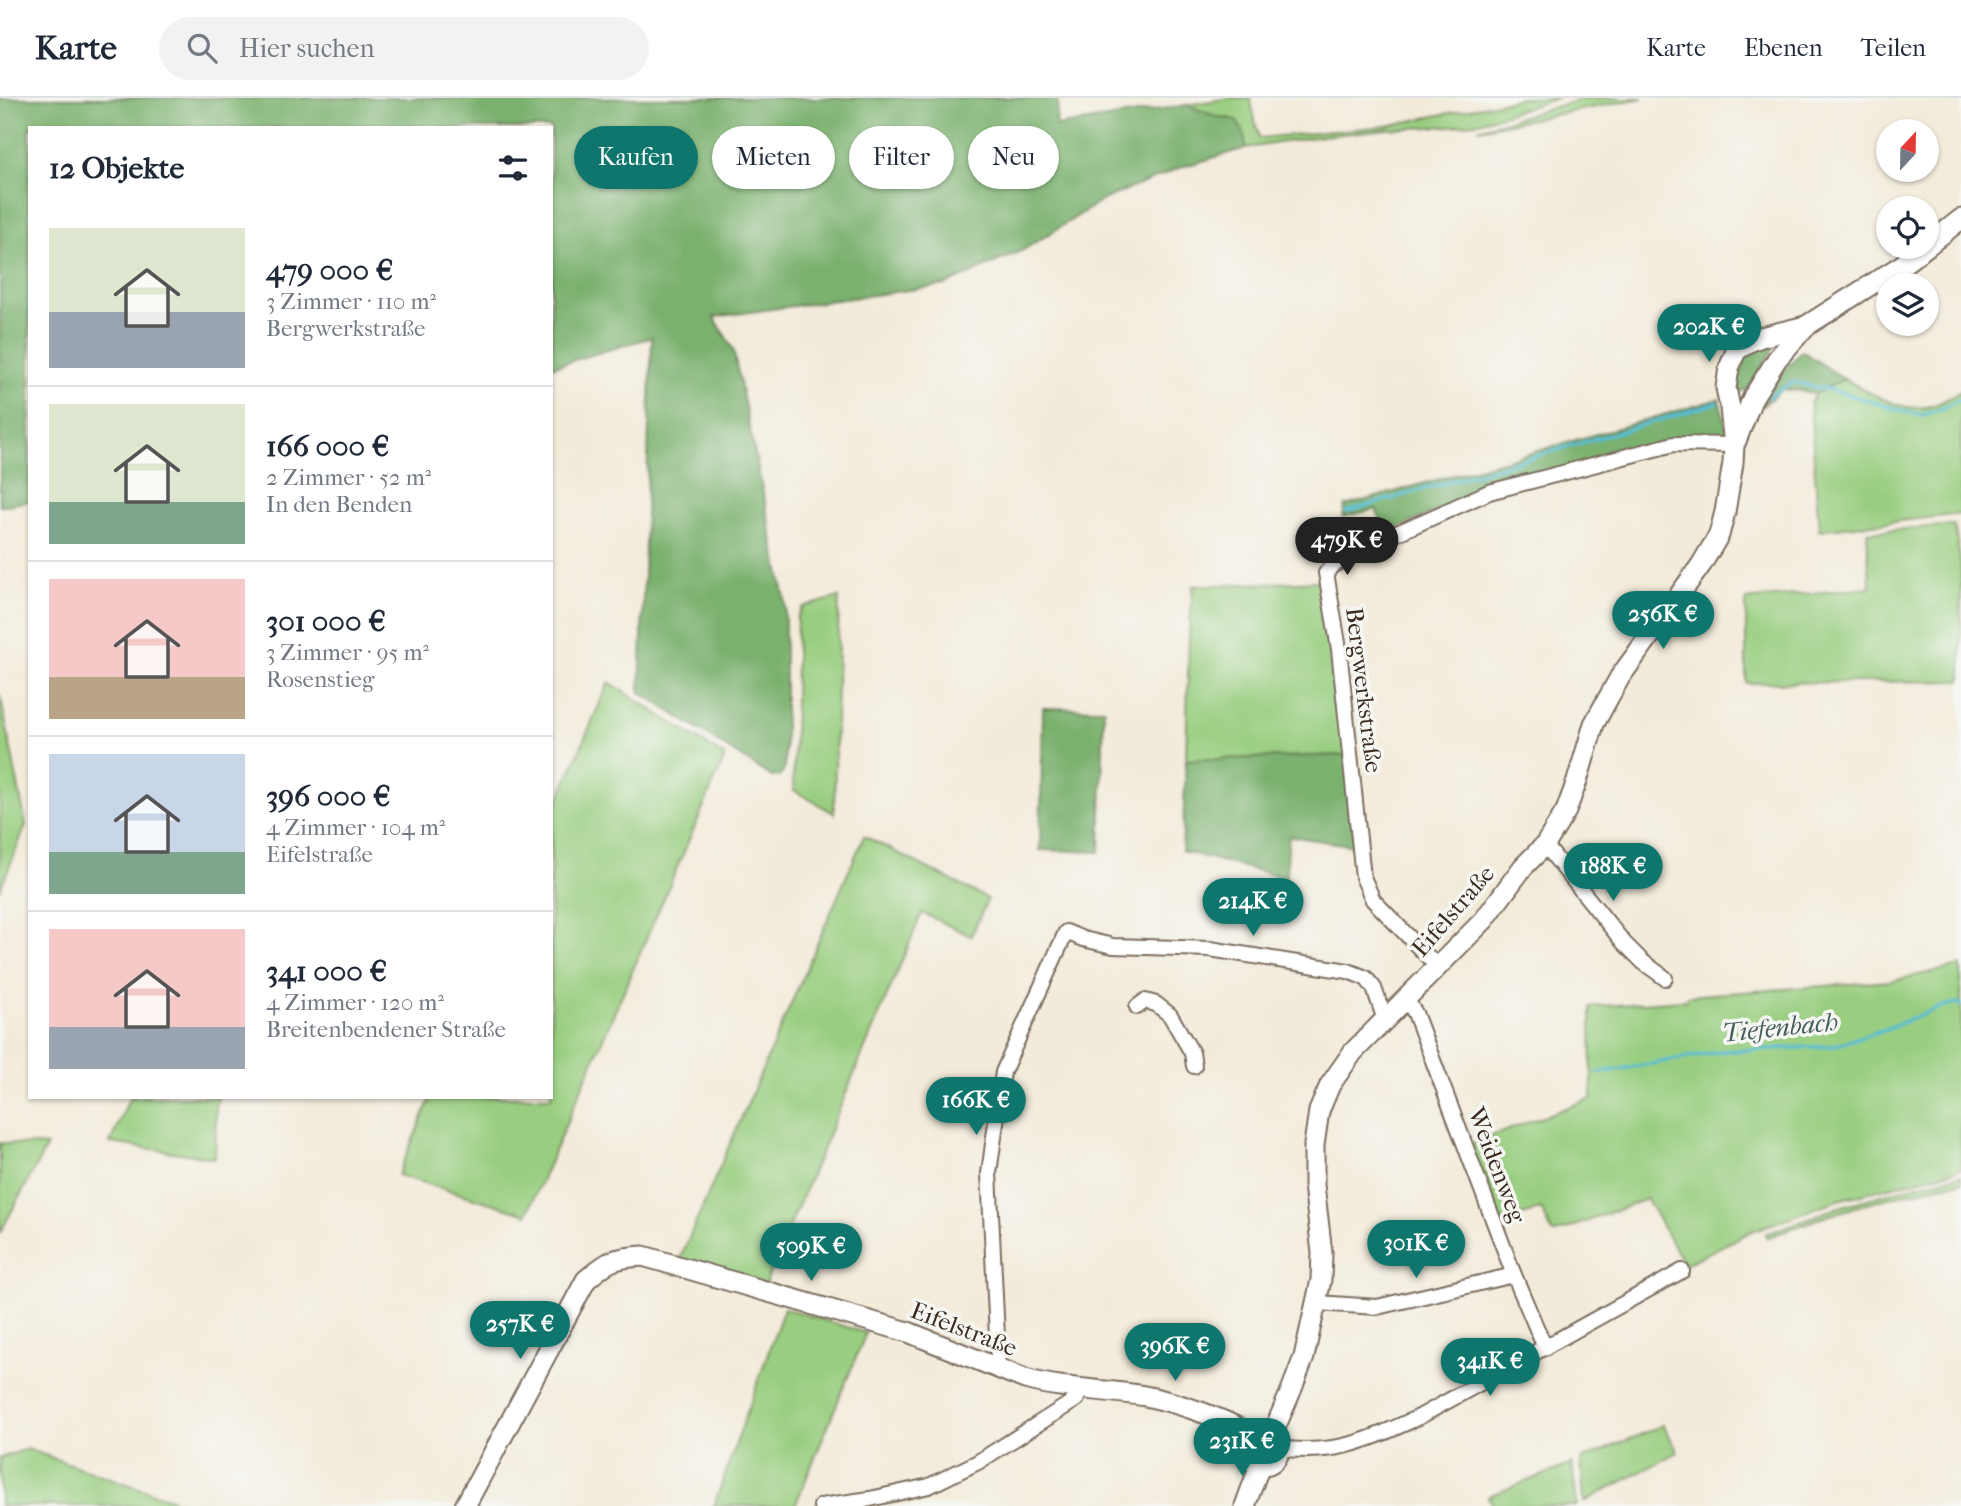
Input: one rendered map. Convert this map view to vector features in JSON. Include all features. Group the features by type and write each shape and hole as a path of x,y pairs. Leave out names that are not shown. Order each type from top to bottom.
{"street":[{"path":"1939,236 1961,219"},
{"path":"1734,445 1753,397 1777,359 1806,326 1910,259"},
{"path":"1734,445 1726,388 1729,368 1736,351 1749,342 1806,326"},
{"path":"1775,333 1781,343 1777,359"},
{"path":"1726,388 1736,399 1753,397"},
{"name":"Bergwerkstraße","path":"1437,966 1373,900 1363,877 1339,649 1326,573 1332,566 1357,551 1489,492 1674,444 1734,445"},
{"name":"Eifelstraße","path":"465,1506 586,1280 616,1258 643,1256 908,1332 1045,1385 1144,1396 1270,1435 1304,1357 1321,1280 1322,1253 1314,1185 1314,1145 1319,1111 1329,1085 1353,1052 1484,920 1523,867 1545,845 1566,811 1594,724 1606,702 1620,677 1701,565 1718,535 1725,512 1734,445"},
{"path":"1545,845 1624,943 1643,962 1665,978"},
{"path":"995,1367 998,1357 989,1173 1003,1072 1066,932 1113,946 1210,949 1349,971 1366,978 1374,988 1385,1020"},
{"name":"Weidenweg","path":"1406,999 1415,1013 1514,1275 1545,1348"},
{"path":"1137,1007 1145,1001 1156,1004 1170,1015 1192,1053 1194,1066"},
{"path":"1270,1435 1273,1461 1265,1465 1255,1463 1248,1455 1247,1445 1270,1435 1315,1451 1342,1448 1364,1441 1419,1417 1682,1271"},
{"path":"1317,1303 1377,1307 1514,1275"},
{"path":"821,1506 929,1486 978,1462 1077,1399 1079,1389"},
{"path":"1245,1506 1260,1465"}],"green space":[{"path":"0,98 1058,98 1056,126 1187,105 1215,116 1236,120 1244,133 1246,148 1182,167 1105,199 1023,250 945,285 714,317 733,349 785,599 785,768 780,776 772,777 640,692 652,337 553,366 553,126 28,126 28,501 0,506"},
{"path":"1230,98 1250,98 1259,138 1386,126 1522,98 1559,98 1479,122 1454,126 1388,129 1246,148 1244,133 1236,120 1215,116 1187,105"},
{"path":"1586,98 1643,98 1478,129"},
{"path":"1772,342 1774,348 1747,390 1736,389 1733,374 1749,348"},
{"path":"1802,351 1844,379 1816,393 1783,389 1762,406 1780,377"},
{"path":"1844,379 1889,402 1913,408 1937,404 1961,391 1961,514 1819,530 1810,404 1816,393"},
{"path":"1719,399 1728,433 1716,437 1674,441 1488,489 1385,534 1376,509 1343,517 1345,506"},
{"path":"1954,525 1961,564 1961,681 1746,683 1746,600 1870,587 1867,532"},
{"path":"1322,581 1346,755 1186,760 1193,586"},
{"path":"839,597 834,813 793,790 797,617 803,607"},
{"path":"609,682 725,757 527,1214 398,1175 430,1099 553,1099 553,812"},
{"path":"0,694 26,825 0,890"},
{"path":"1043,708 1104,709 1100,852 1040,850"},
{"path":"1346,755 1356,846 1289,836 1286,878 1182,851 1186,760"},
{"path":"864,836 988,899 971,936 922,913 764,1287 680,1259"},
{"path":"1961,966 1961,1169 1838,1200 1752,1231 1684,1265 1647,1199 1553,1234 1541,1209 1501,1222 1471,1144 1592,1098 1591,1007 1685,1001 1687,996 1890,981"},
{"path":"129,1099 218,1099 215,1158 110,1143"},
{"path":"0,1143 47,1146 0,1233"},
{"path":"1961,1175 1961,1182 1863,1205 1767,1238 1765,1234 1839,1207"},
{"path":"784,1308 866,1333 795,1506 714,1506"},
{"path":"1663,1425 1678,1452 1584,1502 1581,1460"},
{"path":"27,1449 190,1506 0,1506 0,1458"},
{"path":"1572,1464 1577,1506 1493,1506 1488,1496"}],"waterway":[{"path":"1769,397 1792,382 1836,391 1922,415 1961,399"},
{"path":"1346,512 1717,403"},
{"name":"Tiefenbach","path":"1598,1073 1724,1051 1832,1046 1944,1006 1957,1003 1961,1005"}]}
